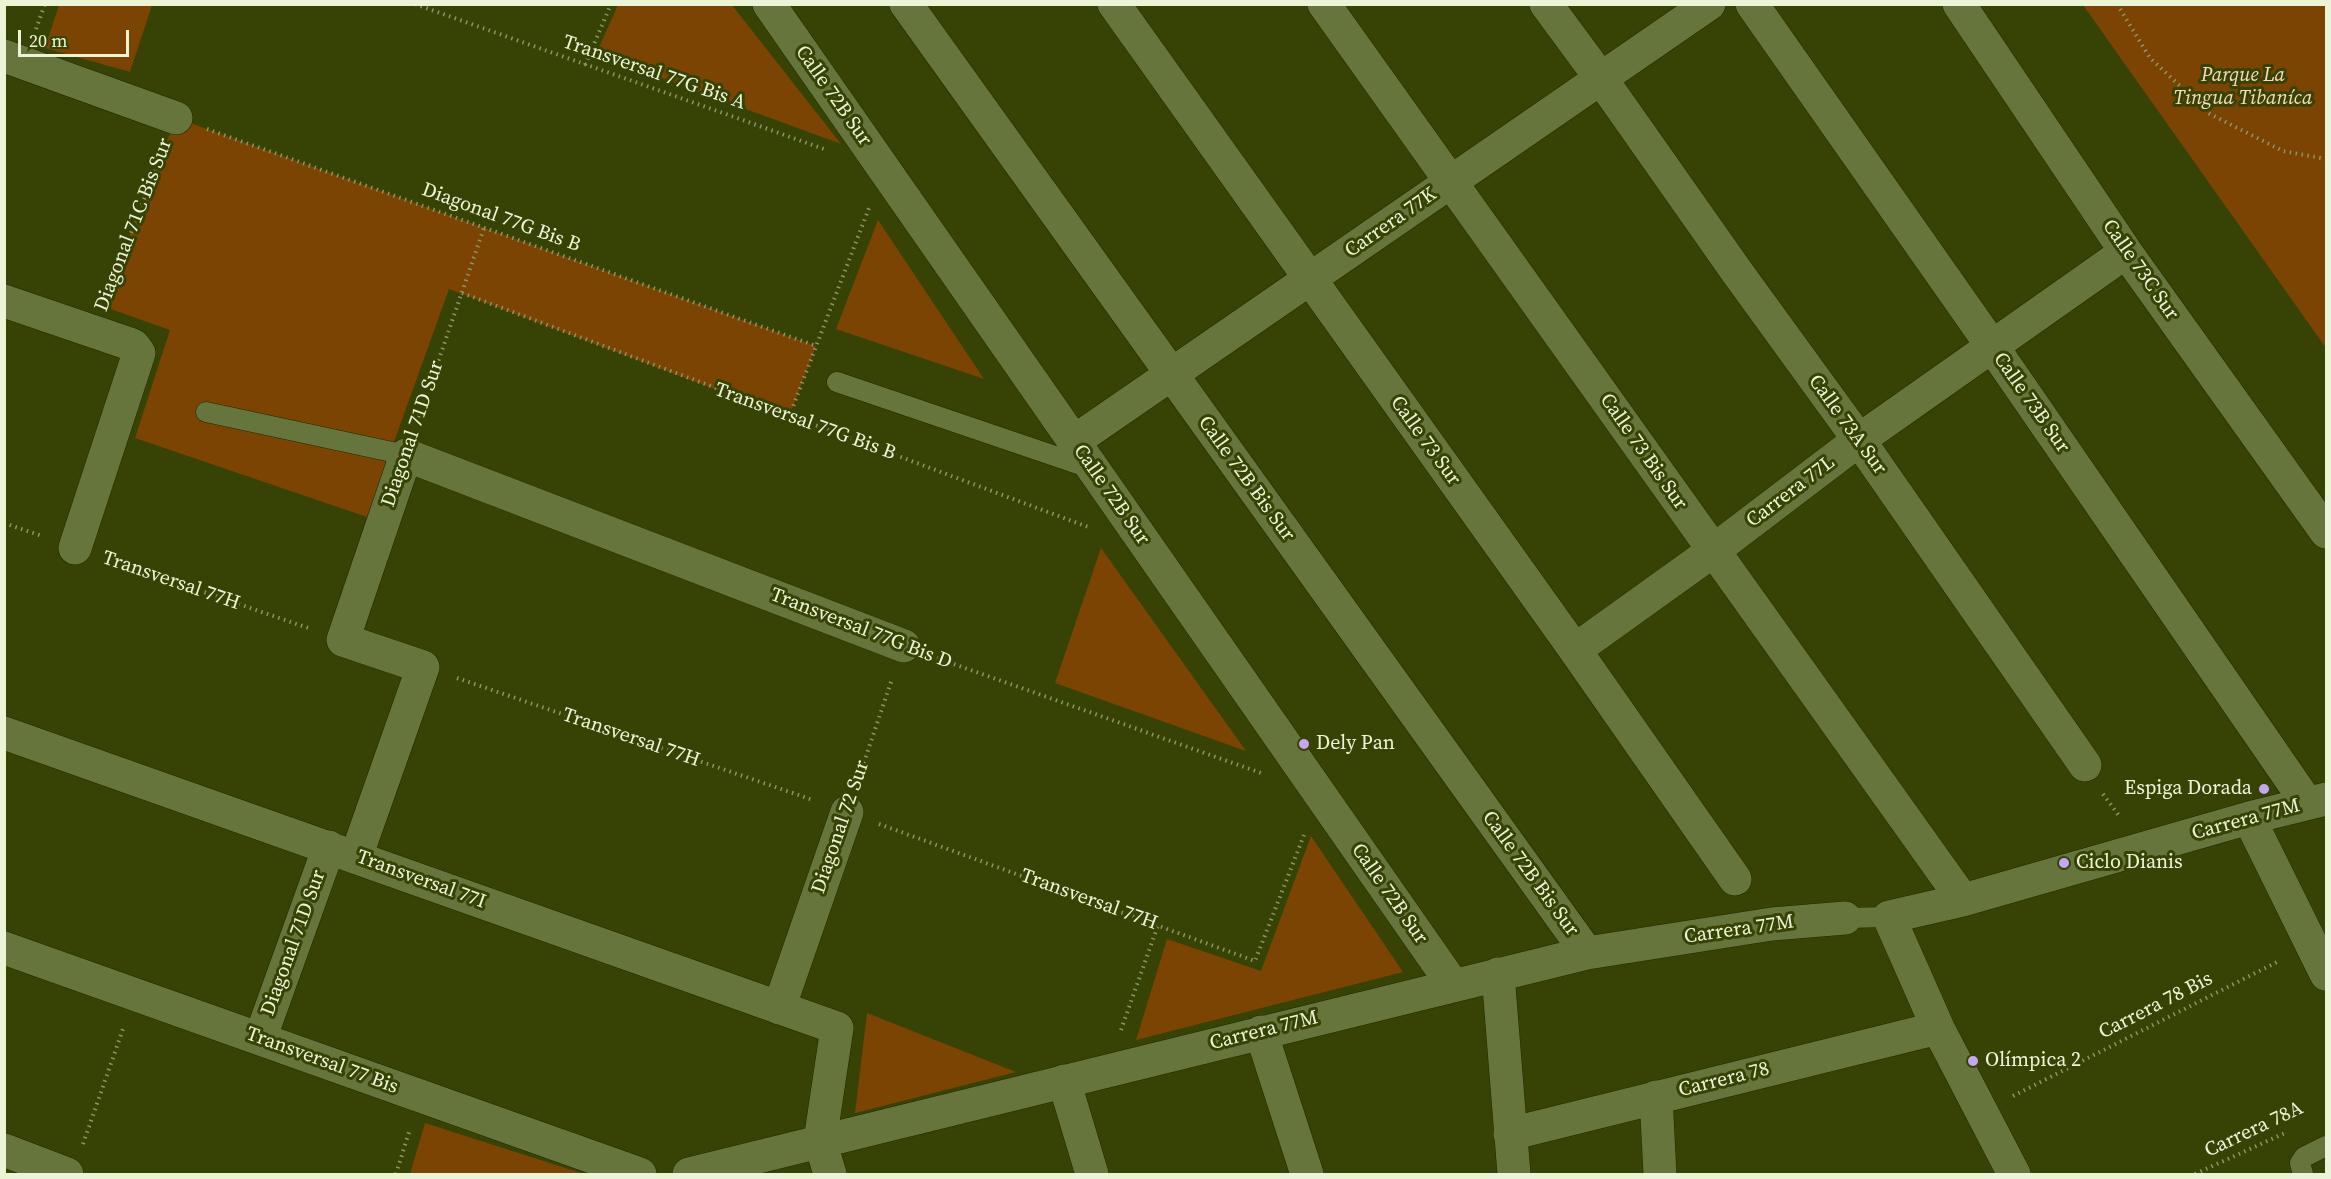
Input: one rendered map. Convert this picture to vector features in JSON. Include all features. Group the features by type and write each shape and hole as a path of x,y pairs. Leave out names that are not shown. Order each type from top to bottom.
{"street":[{"name":"Calle 72B Sur","path":"769,4 1320,793 1452,986"},
{"name":"Calle 72B Bis Sur","path":"906,4 1587,953"},
{"name":"Calle 73 Sur","path":"1114,4 1575,650 1735,879"},
{"name":"Calle 73 Bis Sur","path":"1324,4 1963,900"},
{"name":"Calle 73A Sur","path":"1545,4 1602,80 1859,440 2085,765"},
{"name":"Carrera 77K","path":"1073,442 1451,181 1602,80 1709,4"},
{"name":"Calle 73B Sur","path":"1752,4 1992,346 2317,801"},
{"name":"Calle 73C Sur","path":"1959,4 2126,252 2326,532"},
{"path":"4,56 176,118"},
{"name":"Carrera 77L","path":"1575,650 1713,551 1859,440 2126,252"},
{"path":"4,301 130,344 137,349 139,358 75,548"},
{"name":"Diagonal 71D Sur","path":"343,640 406,455"},
{"name":"Transversal 77G Bis D","path":"406,455 903,646"},
{"path":"343,640 423,667"},
{"name":"Diagonal 71D Sur","path":"260,1039 423,667"},
{"name":"Transversal 77I","path":"4,733 837,1028 820,1141"},
{"name":"Carrera 77M","path":"1889,917 1963,900 2249,818 2317,801"},
{"name":"Diagonal 72 Sur","path":"779,1008 847,812"},
{"path":"2249,818 2326,974"},
{"path":"1889,917 1938,1028 2014,1174"},
{"name":"Carrera 77M","path":"690,1174 1587,953 1772,924 1845,918"},
{"name":"Transversal 77 Bis","path":"4,948 640,1174"},
{"path":"1498,974 1514,1174"},
{"name":"Carrera 78","path":"1510,1134 1938,1028"},
{"path":"1262,1032 1307,1174"},
{"path":"1064,1081 1092,1174"},
{"path":"1656,1097 1660,1174"},
{"path":"820,1141 830,1174"},
{"path":"4,1150 74,1163"}],"lane":[{"path":"837,382 1093,469"},
{"path":"206,412 406,455"},
{"path":"1845,918 1889,917"},
{"path":"2303,1174 2300,1163 2304,1157 2326,1146"}],"path":[{"name":"Transversal 77G Bis A","path":"415,4 828,151"},
{"path":"585,65 611,4"},
{"path":"2117,4 2150,58 2210,114 2283,151 2326,159"},
{"name":"Diagonal 77G Bis B","path":"176,118 816,346"},
{"name":"Diagonal 71C Bis Sur","path":"93,331 176,118"},
{"path":"789,417 884,170"},
{"name":"Diagonal 71D Sur","path":"406,455 483,228"},
{"name":"Transversal 77G Bis B","path":"462,293 789,417 1092,528"},
{"name":"Transversal 77H","path":"4,524 343,640"},
{"name":"Transversal 77G Bis D","path":"903,646 1263,773"},
{"name":"Diagonal 72 Sur","path":"847,812 903,646"},
{"name":"Transversal 77H","path":"423,667 847,812 1255,961 1320,793"},
{"path":"2085,765 2111,806 2144,849"},
{"path":"1107,1070 1158,925"},
{"name":"Carrera 78 Bis","path":"1982,1112 2312,944"},
{"path":"74,1163 135,994"},
{"path":"396,1174 420,1096"},
{"name":"Carrera 78A","path":"2195,1174 2293,1129"}],"green space":[{"path":"59,5 152,5 130,72 45,48"},
{"path":"618,5 732,5 841,144 596,54"},
{"name":"Parque La Tingua Tibaníca","path":"2083,5 2326,5 2326,348"},
{"path":"176,118 816,346 789,417 449,289 367,517 135,438 170,330 102,306"},
{"path":"878,220 984,379 836,329"},
{"path":"1101,548 1246,751 1055,683"},
{"path":"1311,836 1403,972 1136,1040 1167,939 1261,971"},
{"path":"867,1013 1016,1072 855,1113"},
{"path":"425,1123 584,1174 410,1174"}],"place":[{"name":"Dely Pan","path":"1304,744"},
{"name":"Espiga Dorada","path":"2264,789"},
{"name":"Ciclo Dianis","path":"2064,863"},
{"name":"Olímpica 2","path":"1973,1061"}]}
